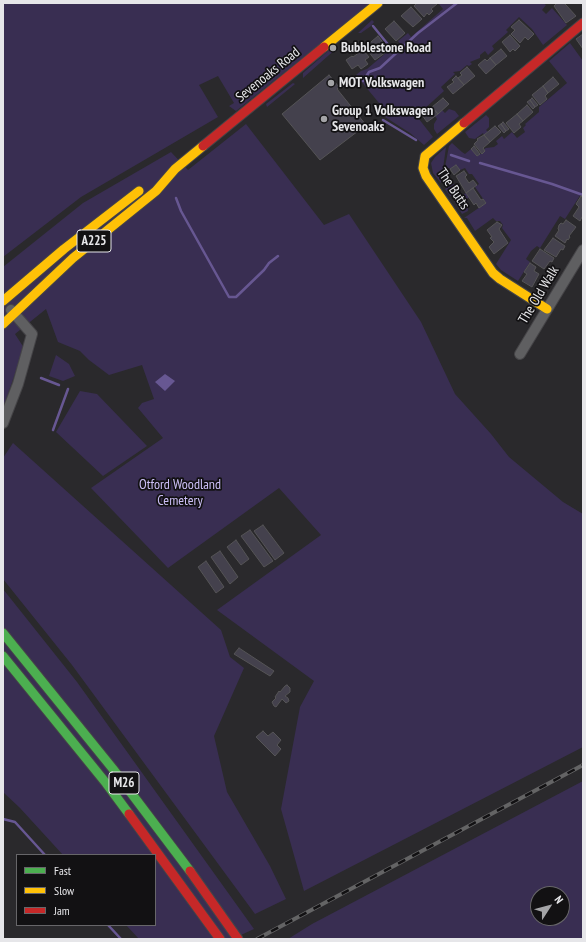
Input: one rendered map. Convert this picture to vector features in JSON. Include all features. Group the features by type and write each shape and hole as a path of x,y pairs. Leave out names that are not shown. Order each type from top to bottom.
{"main road":[{"name":"Sevenoaks Road","path":"3,301 64,249 143,188 175,169 378,3"},
{"name":"The Butts","path":"547,308 500,279 493,273 426,176 423,163 425,156 430,151 583,23"},
{"name":"Sevenoaks Road","path":"3,324 74,258 156,191 175,169"},
{"name":"M26","path":"3,634 118,775 179,856 238,939"},
{"name":"M26","path":"3,656 110,789 220,939"}],"street":[{"name":"The Old Walk","path":"520,354 583,250"},
{"path":"3,301 32,334 18,384 3,423"}],"green space":[{"path":"3,3 371,3 236,111 229,106 234,103 218,76 199,85 218,117 81,197 3,257"},
{"path":"543,3 546,5 542,10 546,14 552,8 567,25 543,45 532,29 519,17 506,30 508,32 492,46 494,49 488,55 485,51 480,55 480,58 470,62 472,64 469,66 467,65 460,71 453,72 455,74 441,87 444,91 423,110 415,114 433,137 424,145 410,133 385,117 388,114 356,75 367,69 393,47 397,51 402,46 398,41 408,33 411,37 443,9 439,4"},
{"path":"372,20 374,22 371,26 361,33 358,33"},
{"path":"570,43 583,61 583,194 581,194 565,219 560,216 540,248 537,246 531,251 526,259 530,262 518,281 501,270 496,264 511,240 502,228 503,225 500,221 496,221 493,218 475,231 467,218 464,218 486,203 475,187 479,184 472,174 469,174 465,168 460,170 456,165 451,169 445,167 449,146 452,143 465,154 471,149 477,156 485,151 484,149 494,147 498,144 496,141 502,136 504,139 512,132 517,138 525,132 523,128 526,125 525,124 539,112 539,107 567,83 549,61"},
{"path":"335,45 337,48 303,78 303,73"},
{"path":"293,83 295,84 267,107 266,104"},
{"path":"449,109 455,111 459,116 437,134 434,129 434,124 437,119 435,116 442,110 445,113"},
{"path":"486,115 489,118 489,127 486,130 488,132 484,135 483,133 475,139 469,138 465,132"},
{"name":"Otford Woodland Cemetery","path":"246,124 324,225 349,214 421,322 455,394 491,434 509,457 563,502 583,514 583,747 304,891 281,809 300,707 314,681 217,610 321,535 279,488 168,568 91,488 163,438 138,408 142,403 154,399 142,365 109,375 80,351 58,342 46,309 15,334 24,348 3,408 3,267 83,203 171,152 188,170"},
{"path":"446,147 441,183 433,173 431,163"},
{"path":"453,184 458,186 460,190 450,196 445,189"},
{"path":"466,193 469,197 467,199 468,211 462,214 454,201"},
{"path":"56,355 69,364 75,376 63,381 49,376"},
{"path":"80,391 97,394 147,446 103,476 56,432"},
{"path":"13,443 221,630 230,657 244,668 214,736 227,792 270,866 286,899 255,914 72,665 3,579 3,458"},
{"path":"3,589 77,682 254,929 232,939 139,939 127,926 156,926 156,854 62,854 20,808 3,792"},
{"path":"583,781 583,939 288,939 312,924"}],"shaded area":[{"path":"165,374 175,381 165,391 155,382"}],"building":[{"path":"417,3 437,4 431,9 433,11 429,15 427,13 424,17 414,6"},
{"path":"557,3 564,3 576,16 566,23 554,6"},
{"path":"411,7 422,19 413,27 401,16"},
{"path":"519,20 534,34 528,40 525,37 520,43 511,34 515,30 511,27"},
{"path":"394,21 405,33 396,41 385,29"},
{"path":"583,34 583,49 576,39"},
{"path":"510,35 520,46 515,51 513,49 510,52 502,42"},
{"path":"378,36 389,50 375,60 365,47"},
{"path":"501,49 507,56 496,65 490,58"},
{"path":"364,51 369,57 365,60 368,64 361,69 358,65 352,69 346,60"},
{"path":"490,58 496,65 486,74 478,65 485,59 487,61"},
{"path":"467,67 475,76 464,85 458,78 462,75 460,73"},
{"name":"Group 1 Volkswagen Sevenoaks","path":"329,75 339,87 337,89 366,125 320,160 282,114"},
{"path":"456,76 464,85 453,94 447,87 454,82 452,80"},
{"path":"553,77 559,84 548,93 543,86"},
{"path":"543,86 548,93 545,96 547,99 540,105 532,95"},
{"path":"443,98 449,104 438,114 432,107"},
{"path":"532,98 538,105 535,107 530,100"},
{"path":"530,100 535,107 533,109 527,102"},
{"path":"527,105 533,112 523,121 517,114"},
{"path":"432,107 438,114 427,122 422,115 425,113 423,111 426,108 428,111"},
{"path":"517,114 523,121 519,124 521,127 514,133 506,123"},
{"path":"503,122 509,129 506,131 501,124"},
{"path":"501,124 506,131 504,133 498,126"},
{"path":"495,126 501,132 490,142 484,135"},
{"path":"484,135 490,142 483,148 485,151 482,154 474,144 478,140 477,139"},
{"path":"474,146 480,154 477,156 471,149"},
{"path":"456,165 460,170 454,175 450,169"},
{"path":"464,171 467,175 465,177 469,183 473,180 477,185 466,193 456,176"},
{"path":"473,188 481,200 483,199 486,203 479,208 476,203 474,205 466,193"},
{"path":"581,196 583,198 583,218 582,217 580,221 573,216 579,207 576,204"},
{"path":"566,220 576,227 565,243 555,236 559,230 559,225 561,223 563,224"},
{"path":"497,222 502,225 499,229 508,243 494,254 489,247 494,242 490,238 492,237 487,230"},
{"path":"553,238 565,246 556,257 544,250"},
{"path":"540,249 554,258 552,262 550,261 544,269 532,261"},
{"path":"530,263 536,267 534,271 539,274 532,287 522,281 527,274 524,272"},
{"path":"263,525 284,553 275,560 254,531"},
{"path":"250,530 273,561 264,567 241,536"},
{"path":"236,540 249,559 241,565 227,547"},
{"path":"220,551 238,577 230,584 211,557"},
{"path":"206,561 224,587 216,593 198,567"},
{"path":"239,648 274,671 270,676 234,654"},
{"path":"287,685 290,688 290,692 285,696 289,701 286,703 282,699 276,707 274,706 272,702 276,698 275,697 279,691 280,692"},
{"path":"263,731 268,736 273,732 281,740 277,745 281,749 275,756 256,737"}],"waterway":[{"path":"363,81 369,72 380,68 418,33 457,3"},
{"path":"373,26 395,53"},
{"path":"383,120 416,140"},
{"path":"451,155 469,161"},
{"path":"480,163 552,184 583,195"},
{"path":"176,198 181,211 229,297 236,297 264,270 269,263 278,256"},
{"path":"41,378 59,385"},
{"path":"53,430 68,389"},
{"path":"3,819 15,822 44,854"},
{"path":"109,926 121,939"}],"railway":[{"path":"257,939 583,765"}],"traffic: fast":[{"path":"3,633 113,769 190,871"},
{"path":"3,656 106,783 129,814"}],"traffic: slow":[{"path":"324,47 378,3"},
{"path":"464,123 425,156 423,168 426,176 493,273 547,309"},
{"path":"3,324 73,258 156,191 175,169 203,146"},
{"path":"3,301 64,249 139,191"}],"traffic: jam":[{"path":"464,123 583,23"},
{"path":"203,146 324,47"},
{"path":"129,814 220,939"},
{"path":"190,871 238,939"}],"place":[{"name":"Bubblestone Road","path":"333,48"},
{"name":"MOT Volkswagen","path":"331,83"},
{"name":"Group 1 Volkswagen Sevenoaks","path":"324,119"}]}
